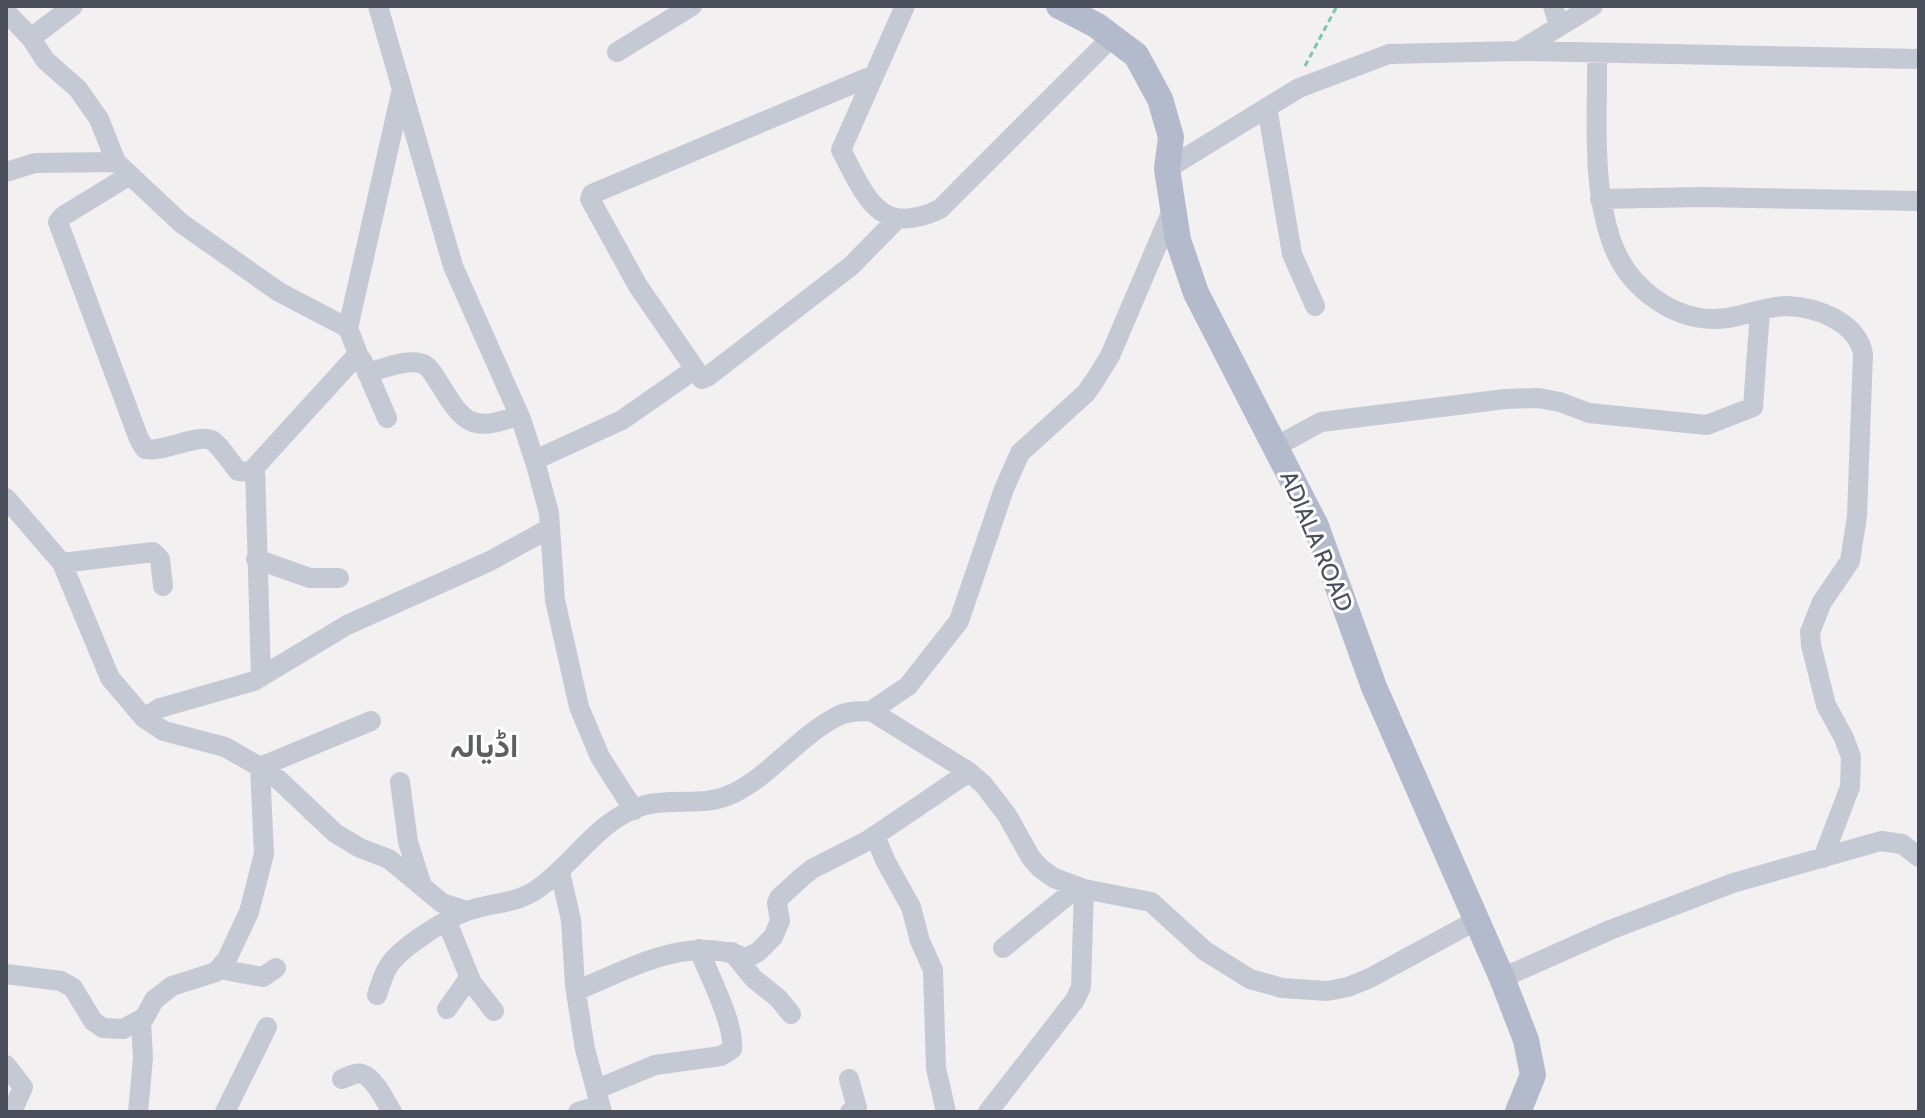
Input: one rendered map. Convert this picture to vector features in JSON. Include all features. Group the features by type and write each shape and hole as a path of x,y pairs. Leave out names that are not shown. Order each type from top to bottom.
{"main road":[{"name":"ADIALA ROAD","path":"1059,6 1096,25 1136,55 1160,99 1171,137 1167,169 1178,240 1196,293 1316,526 1374,687 1502,978 1526,1040 1533,1075 1518,1112"}],"street":[{"path":"31,38 73,6"},
{"path":"378,6 453,266 519,415 535,460 549,513 555,600 579,707 600,757 634,810"},
{"path":"617,52 692,6"},
{"path":"905,6 841,150 861,188 879,210 896,220 920,219 940,209 1112,37"},
{"path":"1519,51 1556,16 1593,6"},
{"path":"9,17 31,38 45,60 78,89 99,119 123,168 181,223 279,292 348,328"},
{"path":"1167,169 1299,88 1389,54 1519,51 1919,59"},
{"path":"1597,53 1600,199 1611,243 1624,266 1645,292 1674,312 1712,319 1784,306 1834,319 1858,337 1863,354 1857,516 1850,561 1822,602 1810,632 1826,705 1851,757 1850,787 1823,858"},
{"path":"874,75 592,194 590,199 638,286 702,379 851,266 896,220"},
{"path":"387,418 348,328 401,93"},
{"path":"1267,107 1292,254 1315,306"},
{"path":"6,172 35,163 123,168"},
{"path":"123,168 58,222 139,439 145,449 157,451 205,438 213,441 238,471 255,472"},
{"path":"1600,199 1702,197 1919,201"},
{"path":"377,995 388,966 399,954 467,911 534,892 560,872 584,843 602,828 643,806 667,802 704,803 734,794 838,716 871,711 908,686 959,621 1004,489 1020,453 1086,393 1110,356 1173,208"},
{"path":"1275,447 1321,422 1505,399 1538,398 1589,413 1707,425 1753,407 1760,311"},
{"path":"261,677 255,467 358,354"},
{"path":"367,373 408,364 424,365 451,403 474,423 493,425 519,415"},
{"path":"535,460 622,420 695,369"},
{"path":"6,498 62,563 110,678 144,718 155,727 225,747 260,767 335,833 360,848 389,859 442,903 467,911"},
{"path":"144,718 160,708 254,681 347,625 490,561 550,528"},
{"path":"62,563 153,552 160,559 163,586"},
{"path":"256,559 310,578 339,578"},
{"path":"871,711 969,772 983,784 1007,815 1031,858 1054,878 1081,888 1151,902 1218,961 1250,979 1282,988 1327,991 1348,987 1477,920"},
{"path":"260,767 371,721"},
{"path":"6,974 61,981 73,988 93,1021 103,1028 123,1029 141,1021 154,1000 172,986 219,969 227,959 249,912 264,854 260,767"},
{"path":"576,991 675,952 699,949 732,952 746,958 758,952 773,937 780,921 779,898 812,869 875,836 969,772"},
{"path":"400,782 410,852 423,888"},
{"path":"875,836 911,907 920,941 933,970 936,1068 946,1112"},
{"path":"1502,978 1610,930 1733,883 1881,841 1902,844 1919,857"},
{"path":"560,872 571,920 576,991 585,1049 600,1102"},
{"path":"1003,948 1081,888"},
{"path":"988,1112 1075,1000 1081,987 1081,888"},
{"path":"447,922 469,978 494,1011"},
{"path":"578,1112 600,1102 655,1065 721,1056 732,1049 725,1018 699,949"},
{"path":"732,952 754,979 778,998 791,1014"},
{"path":"219,969 263,977 276,968"},
{"path":"447,1009 469,978"},
{"path":"138,1112 143,1058 141,1021"},
{"path":"225,1112 267,1027"},
{"path":"6,1065 23,1087 12,1112"},
{"path":"342,1079 363,1074 372,1081 392,1112"},
{"path":"849,1079 857,1108 850,1112"}],"path":[{"path":"1299,88 1301,75 1337,6"}],"district":[{"name":"اڈیالہ","path":"484,745"}]}
